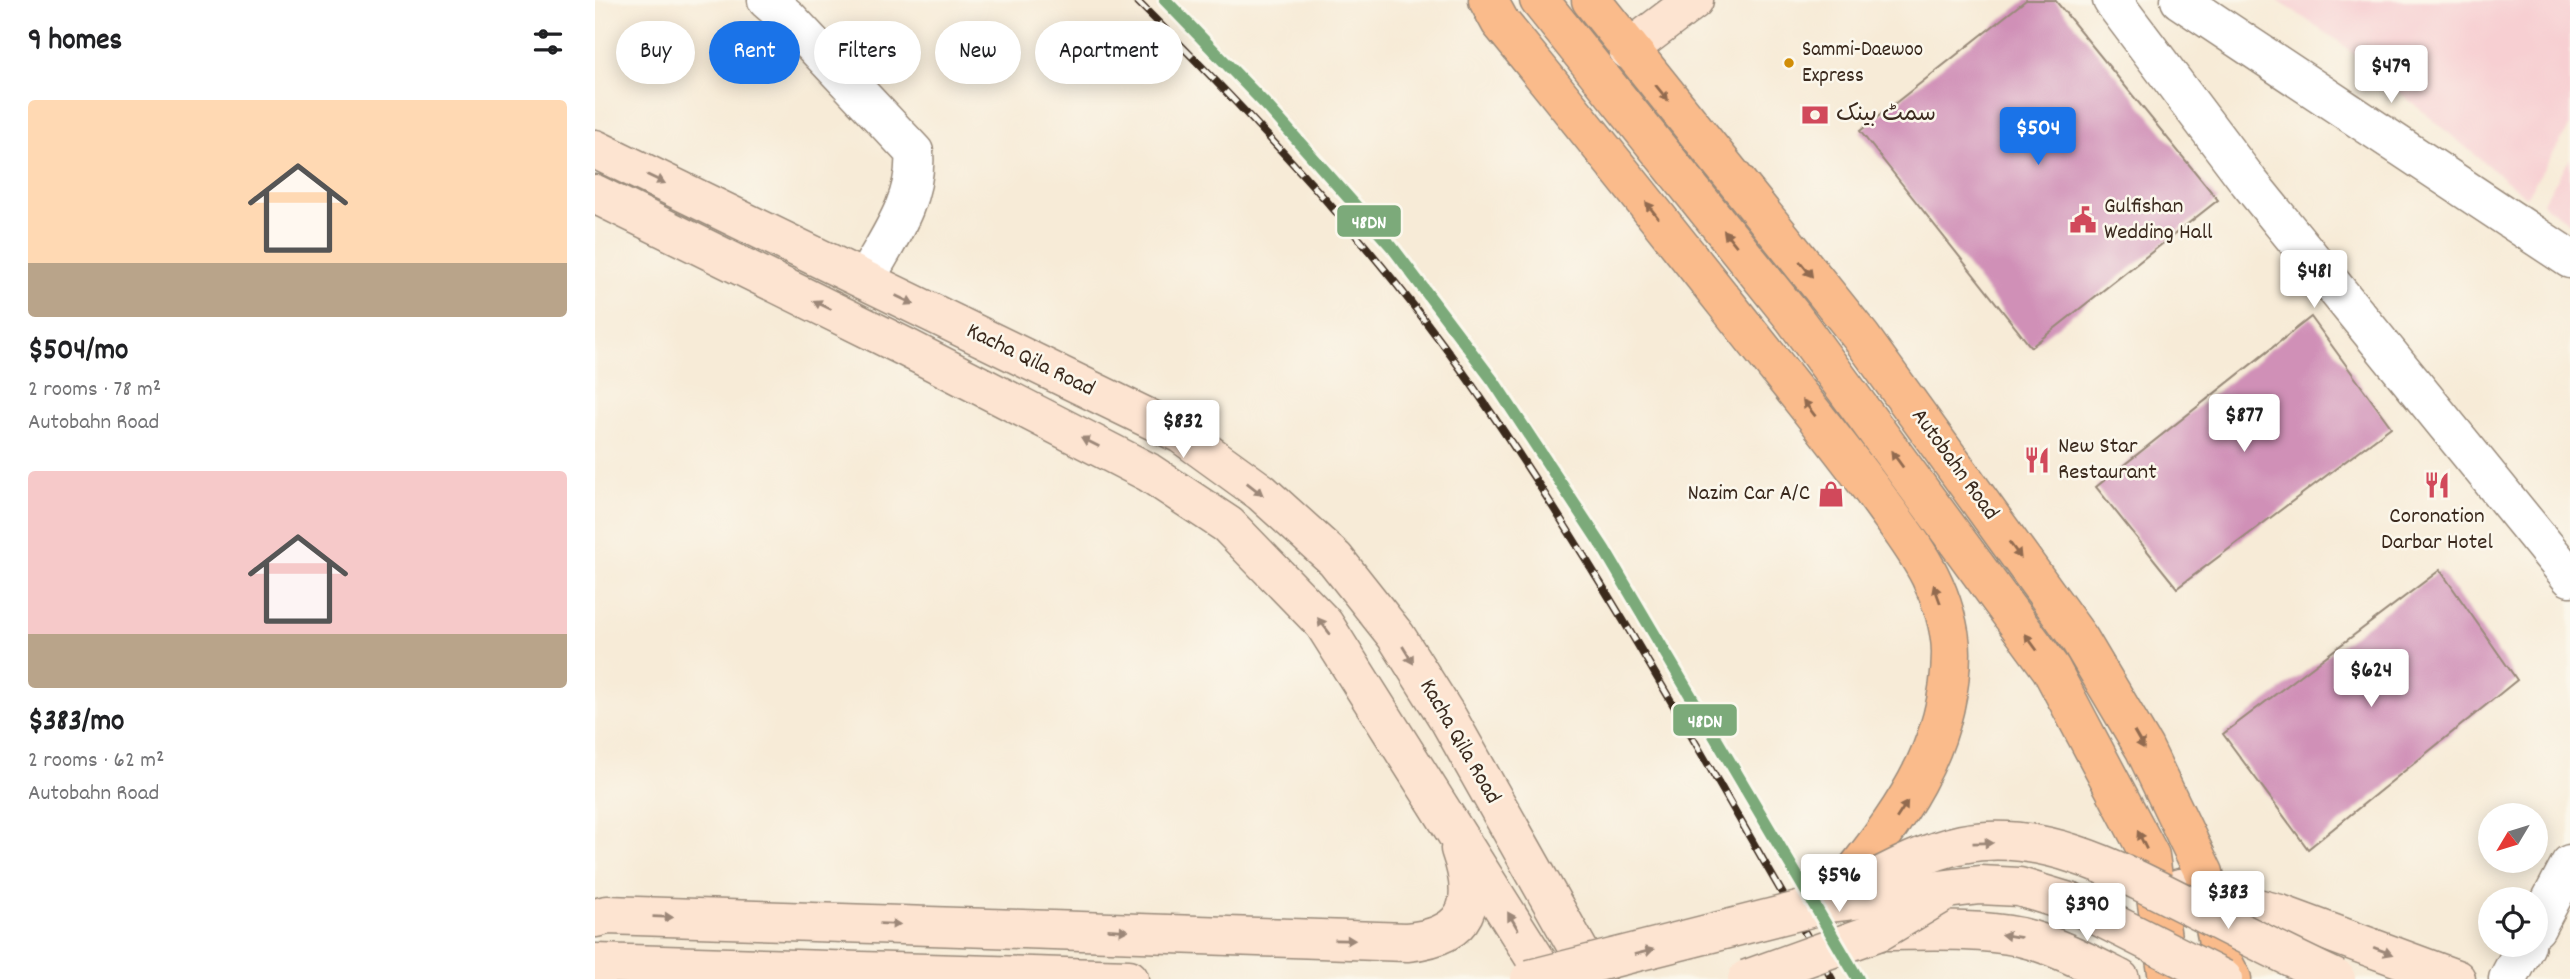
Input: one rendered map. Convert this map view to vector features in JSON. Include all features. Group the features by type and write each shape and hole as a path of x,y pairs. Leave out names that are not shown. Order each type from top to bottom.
{"highway":[{"name":"Autobahn Road","path":"1539,0 1793,317 2051,669 2150,856 2168,979"},
{"name":"Autobahn Road","path":"1591,0 1627,50 1861,337 2080,640 2144,748 2204,873 2221,958 2232,979"},
{"path":"1494,11 1855,466 1916,551 1935,588 1951,651 1949,678 1935,742 1922,776 1908,801 1830,903"}],"main road":[{"path":"1627,50 1694,0"},
{"name":"Kacha Qila Road","path":"595,149 1181,434 1261,492 1335,559 1396,636 1442,710 1595,979"},
{"name":"Kacha Qila Road","path":"595,194 905,346 1148,472 1228,525 1324,624 1381,709 1548,979"},
{"path":"595,918 607,915 1407,942 1434,939 1461,919 1471,898 1468,873 1459,849 1381,709"},
{"path":"1830,903 1921,855 1965,844 2014,843 2071,853 2112,867 2336,979"},
{"path":"2154,881 2280,914 2456,979"},
{"path":"1530,979 1830,903 1980,885 2006,886 2045,893 2118,924 2223,979"},
{"path":"1747,979 1880,930 1951,889"},
{"path":"1880,930 1986,933 2021,937 2052,947 2120,979"},
{"path":"598,963 1129,979"}],"street":[{"path":"767,0 789,19 914,152 916,176 906,206 865,280"},
{"path":"2112,0 2249,182 2570,577"},
{"path":"2180,0 2570,259"},
{"path":"2548,905 2570,864"},
{"path":"2508,979 2520,957"}],"shaded area":[{"path":"2277,0 2570,0 2570,126 2526,197 2334,38"},
{"path":"2570,159 2570,223 2542,203"}],"building":[{"path":"2026,0 2055,0 2218,200 2031,347 1860,131"},
{"path":"2311,317 2391,427 2177,588 2096,487"},
{"path":"2440,570 2517,680 2308,849 2223,734"}],"railway":[{"path":"1136,0 1318,191 1443,344 1574,540 1832,979"}],"transit line":[{"name":"48DN","path":"1165,0 1269,108 1392,247 1494,382 1604,549 1858,979"}],"place":[{"name":"Sammi-Daewoo Express","path":"1789,63"},
{"name":"سمٹ بینک","path":"1815,115"},
{"name":"Gulfishan Wedding Hall","path":"2083,220"},
{"name":"New Star Restaurant","path":"2037,460"},
{"name":"Coronation Darbar Hotel","path":"2437,485"},
{"name":"Nazim Car A/C","path":"1831,494"}]}
